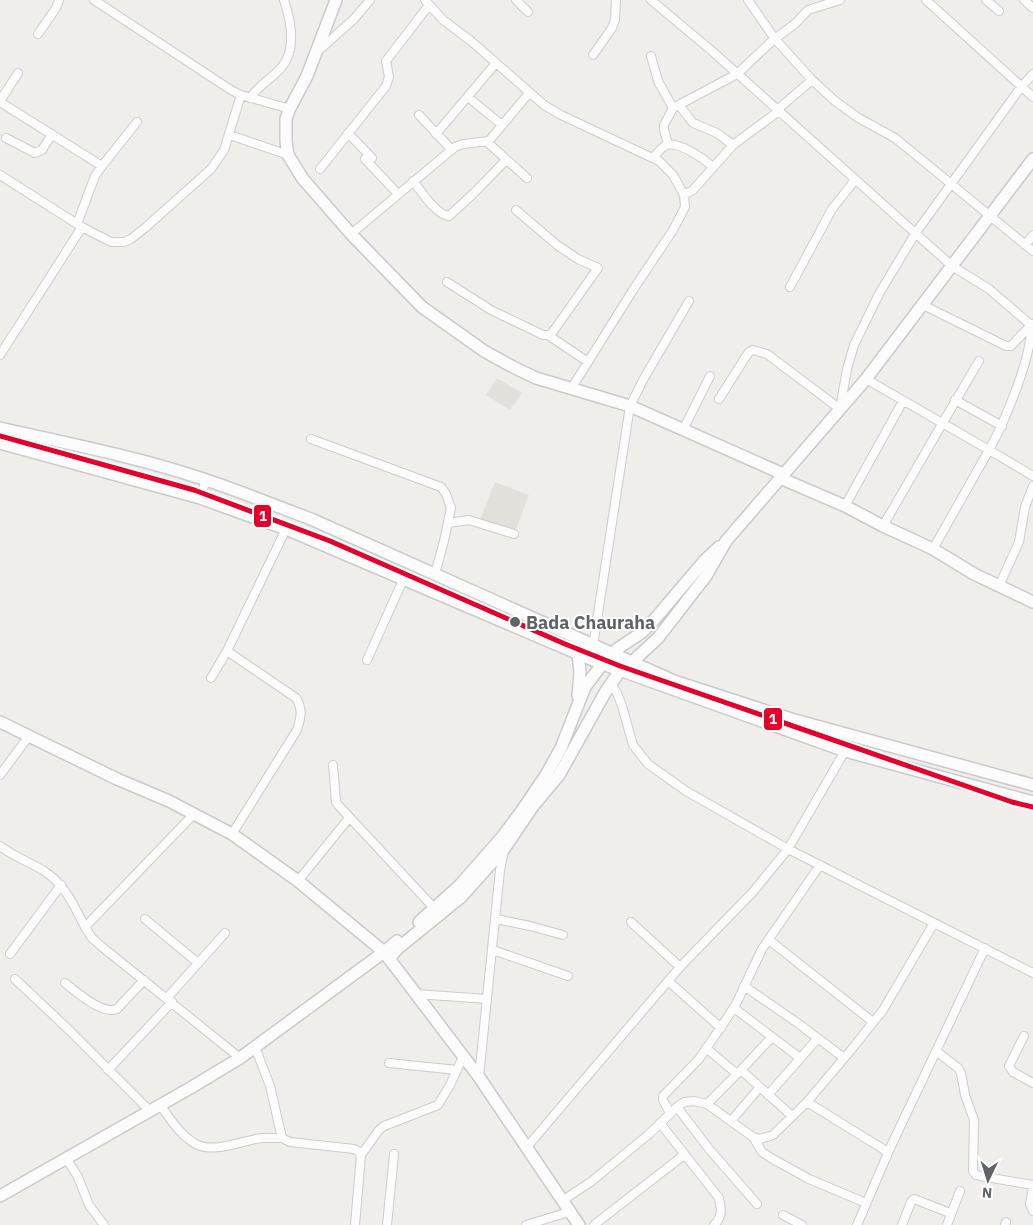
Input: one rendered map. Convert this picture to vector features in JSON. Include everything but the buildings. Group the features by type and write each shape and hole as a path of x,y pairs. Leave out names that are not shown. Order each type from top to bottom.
{"street":[{"path":"38,34 56,8 59,0"},
{"path":"94,0 184,60 241,95 290,109"},
{"path":"250,98 258,87 281,68 289,52 291,45 289,22 284,0"},
{"path":"336,0 307,76 290,109 285,130 288,155 303,179 351,234 422,308 484,351 512,367 536,378 630,406 845,506 933,550 974,574 1033,602"},
{"path":"316,53 354,19 370,0"},
{"path":"516,0 528,12"},
{"path":"593,54 612,28 615,20 616,0"},
{"path":"651,0 778,110 952,266 989,289 1032,327"},
{"path":"748,0 775,39 812,80 835,101 857,117 895,138 1033,251"},
{"path":"668,144 664,125 676,106 737,74 775,39 796,23 808,10 840,0"},
{"path":"926,0 1033,97"},
{"path":"986,0 1000,11"},
{"path":"1024,0 1033,8"},
{"path":"320,169 386,86 389,77 386,61 427,3 443,20 544,105 666,166 681,187 685,207 673,230 571,389"},
{"path":"651,56 658,81 676,106 693,123 717,133 733,145"},
{"path":"436,134 496,63"},
{"path":"18,73 0,102 102,166"},
{"path":"840,409 846,369 854,345 880,292 915,234 1021,86 1033,74"},
{"path":"684,195 692,190 733,145 778,110 812,80"},
{"path":"351,234 452,150 463,144 487,142 491,139 529,93"},
{"path":"0,175 80,226 111,242 131,240 211,169 224,150 241,95"},
{"path":"468,97 502,125"},
{"path":"419,115 452,150"},
{"path":"0,355 80,226 92,184 102,166 137,122"},
{"path":"348,133 398,194"},
{"path":"6,138 35,153 42,150 52,134"},
{"path":"230,135 288,155"},
{"path":"487,142 527,178"},
{"path":"653,158 668,144"},
{"path":"668,144 698,155 714,167"},
{"path":"0,1196 240,1058 397,949 461,897 504,849 533,806 559,775 620,671 658,638 706,576 726,541 866,379 1033,159"},
{"path":"413,181 437,210 443,215 449,216 506,160"},
{"path":"790,287 832,209 855,180"},
{"path":"516,210 578,259 598,268 556,328 548,335"},
{"path":"1025,245 1033,235"},
{"path":"447,282 491,310 538,333 548,335 588,362"},
{"path":"593,646 630,406 689,300"},
{"path":"923,305 1006,346 1011,346 1032,327"},
{"path":"933,550 1002,426 1025,366 1032,327"},
{"path":"719,399 749,352 753,350 767,354 840,409"},
{"path":"883,526 979,362"},
{"path":"683,430 710,376"},
{"path":"866,379 1033,476"},
{"path":"956,400 1002,426"},
{"path":"845,506 902,401"},
{"path":"0,428 98,450 206,480 311,519 674,681 791,719 1033,785"},
{"path":"310,439 441,487 446,494 451,508 435,574"},
{"path":"0,443 200,498 286,530 620,671 845,751 1033,802"},
{"path":"200,498 206,480"},
{"path":"999,586 1020,542 1025,507 1033,486"},
{"path":"448,523 469,520 514,534"},
{"path":"212,678 286,530"},
{"path":"387,955 460,885 503,836 523,809 546,775 561,748 585,688 602,664 611,654 641,633 713,551 726,541"},
{"path":"367,660 404,580"},
{"path":"227,651 296,698 301,705 302,717 297,730 232,834"},
{"path":"577,708 580,672 578,654"},
{"path":"611,684 622,706 633,745 648,764 686,791 788,849 1033,973"},
{"path":"0,722 77,761 194,814 232,834 298,881 387,955 479,1077 527,1147 576,1224"},
{"path":"0,775 29,736"},
{"path":"527,1147 680,967 752,894 788,849 845,751"},
{"path":"333,764 336,802 434,908"},
{"path":"85,927 194,814"},
{"path":"298,881 349,818"},
{"path":"0,846 18,858 44,871 61,885 92,938 240,1058"},
{"path":"479,1077 500,870 504,849"},
{"path":"757,1204 709,1148 663,1100 663,1096 699,1059 721,1028 734,1008 762,949 820,865"},
{"path":"10,954 61,885"},
{"path":"496,919 563,935"},
{"path":"145,920 198,964"},
{"path":"631,922 680,967"},
{"path":"562,1201 592,1182 684,1102 694,1101 707,1104 753,1137 760,1139 773,1135 807,1102 883,1010 934,922"},
{"path":"108,1070 225,933"},
{"path":"769,940 873,1022"},
{"path":"857,1225 888,1152 985,948"},
{"path":"493,950 568,976"},
{"path":"15,979 68,1028 150,1111"},
{"path":"65,983 102,1009 112,1011 117,1010 144,980"},
{"path":"668,981 721,1028"},
{"path":"744,986 844,1058"},
{"path":"416,994 487,999"},
{"path":"734,1008 800,1058"},
{"path":"707,1104 772,1036"},
{"path":"1024,1036 1009,1066 1013,1072 1033,1083"},
{"path":"768,1095 818,1038"},
{"path":"255,1047 270,1086 282,1138"},
{"path":"706,1048 760,1087 792,1116"},
{"path":"936,1051 958,1068 961,1073 965,1095 974,1120 973,1171 976,1175 1033,1186 1030,1198 1033,1211"},
{"path":"355,1225 361,1154 384,1126 438,1105 463,1057"},
{"path":"389,1063 457,1070"},
{"path":"731,1121 760,1087"},
{"path":"807,1102 888,1152"},
{"path":"160,1105 176,1126 194,1144 227,1146 262,1138 282,1138 290,1142 354,1149 361,1154"},
{"path":"660,1123 719,1198 722,1210 720,1217 714,1225"},
{"path":"753,1137 762,1152 771,1158 809,1180 866,1203"},
{"path":"388,1225 394,1154"},
{"path":"594,1225 684,1155"},
{"path":"66,1158 82,1185 89,1205 104,1225"},
{"path":"947,1225 960,1191"},
{"path":"902,1225 914,1199 950,1213"},
{"path":"526,1225 569,1212"},
{"path":"783,1215 802,1225"}],"shaded area":[{"path":"497,378 522,393 510,410 486,395"},
{"path":"495,482 529,495 515,532 479,522"}],"transit line":[{"name":"1","path":"0,436 194,490 330,541 565,644 620,666 1012,802 1033,807"}],"place":[{"name":"Bada Chauraha","path":"515,622"}]}
